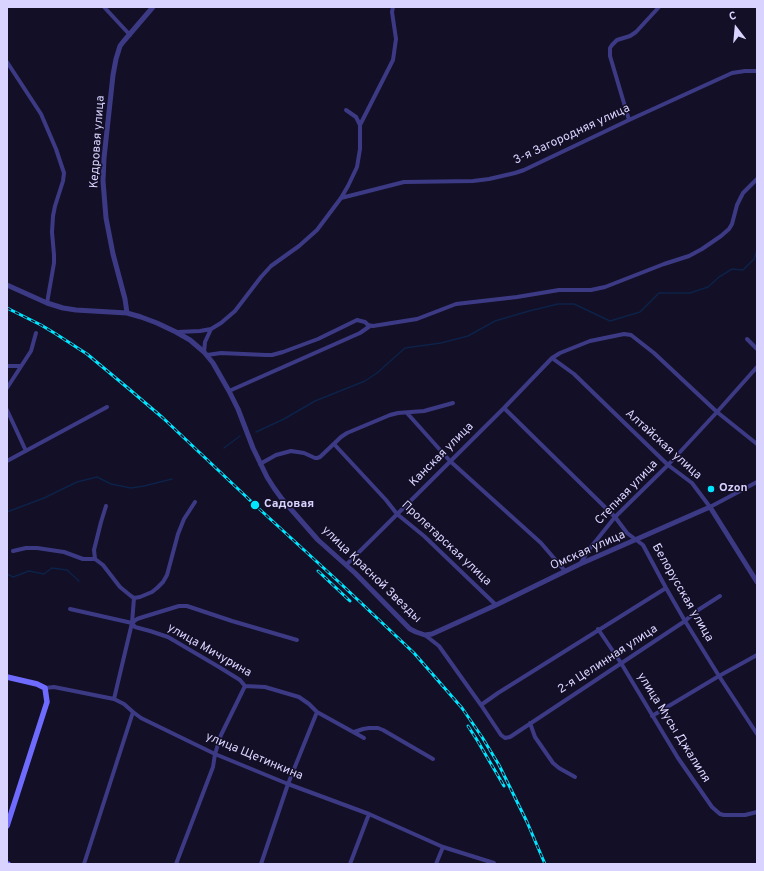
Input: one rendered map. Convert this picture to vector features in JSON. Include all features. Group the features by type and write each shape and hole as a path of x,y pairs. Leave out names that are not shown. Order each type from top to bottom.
{"main road":[{"name":"улица Щетинкина","path":"7,677 37,684 45,688"},
{"path":"7,826 22,784 47,702 45,688"}],"street":[{"path":"104,7 130,35"},
{"name":"Кедровая улица","path":"127,313 124,293 113,254 106,218 103,180 107,127 113,74 120,46 153,7"},
{"path":"360,125 393,60 396,39 392,12 393,7"},
{"path":"629,120 610,56 610,48 618,40 630,36 636,32 659,7"},
{"path":"7,62 41,114 56,149 64,173 53,216 52,232 54,263 46,303"},
{"name":"3-я Загородняя улица","path":"341,198 404,182 473,181 515,173 732,73 757,71"},
{"path":"176,332 195,332 211,329 221,323 234,311 271,266 300,246 317,230 341,198 357,167 360,149 360,125 356,116 346,110"},
{"path":"229,390 360,333 370,326 417,318 456,304 516,297 558,290 598,289 689,256 702,249 729,229 732,224 739,199 757,179"},
{"name":"улица Красной Звезды","path":"7,285 46,303 63,308 127,313 157,323 190,340 206,354 229,390 238,408 252,448 274,488 318,540 346,565 410,629 426,635 439,646 501,735 505,738"},
{"path":"211,329 204,342 206,354 220,353 266,356 290,350 318,339 357,320 365,322 370,326"},
{"path":"7,388 31,351 36,333"},
{"name":"Канская улица","path":"346,565 504,408 552,358 560,353 590,341 628,334 654,353 717,412"},
{"path":"748,339 757,349"},
{"name":"Алтайская улица","path":"552,358 574,374 668,465 692,483 710,507 757,582"},
{"path":"7,366 21,366"},
{"name":"Степная улица","path":"580,564 591,547 615,517 668,465 757,367"},
{"path":"260,464 276,455 292,451 304,453 317,458 347,433 394,414 424,411 453,403"},
{"path":"7,462 107,407"},
{"name":"Белорусская улица","path":"504,408 615,517 627,533 643,545 666,588 719,676 757,734"},
{"path":"7,410 26,451"},
{"path":"717,412 757,444"},
{"path":"407,413 450,461 541,543 565,571"},
{"name":"Пролетарская улица","path":"334,444 397,514 424,536 496,605"},
{"name":"Омская улица","path":"426,635 432,634 580,564 710,507 757,482"},
{"path":"13,551 26,548 44,549 64,552 83,559 95,559 103,565 120,587 134,598 140,597 152,592 163,582 167,575 178,534 186,514 195,502"},
{"path":"95,559 94,550 106,506"},
{"path":"481,705 598,629 666,588"},
{"name":"2-я Целинная улица","path":"505,738 510,737 686,621 695,612 720,596"},
{"path":"114,699 132,623 134,598"},
{"path":"132,623 137,619 179,606 187,606 297,640"},
{"name":"улица Мичурина","path":"70,609 132,623 135,627 168,637 240,680 245,686 265,687 298,697 309,704 317,712 364,738"},
{"name":"улица Мусы Джалиля","path":"598,629 621,663 678,758 712,807 724,815 745,815 757,812"},
{"path":"652,716 757,654"},
{"path":"176,864 213,767 215,754 221,735 245,686"},
{"name":"улица Щетинкина","path":"45,688 54,687 114,699 124,704 141,718 215,754 288,784 369,814 443,847 494,863"},
{"path":"84,864 133,712"},
{"path":"261,864 288,784 317,712"},
{"path":"530,723 535,737 553,763 574,777"},
{"path":"354,732 363,729 378,728 433,759"},
{"path":"350,864 369,814"},
{"path":"436,864 443,847"}],"waterway":[{"path":"256,432 284,419 315,401 365,381 377,373 405,348 441,343 468,336 495,321 558,304 574,304 610,321 640,312 659,293 690,293 708,287 719,277 732,269 743,270 754,259 757,250"},
{"path":"224,448 240,436"},
{"path":"7,512 44,498 77,482 97,477 111,484 131,488 172,479"},
{"path":"7,574 13,577 29,571 44,574 52,568 67,570 79,581"}],"railway":[{"path":"7,308 41,325 87,354 129,389 163,418 414,653 462,708 482,737 499,765 527,822 545,864"},
{"path":"318,571 350,601"},
{"path":"468,726 504,786"}],"place":[{"name":"Ozon","path":"711,489"},
{"name":"Садовая","path":"255,505"}]}
